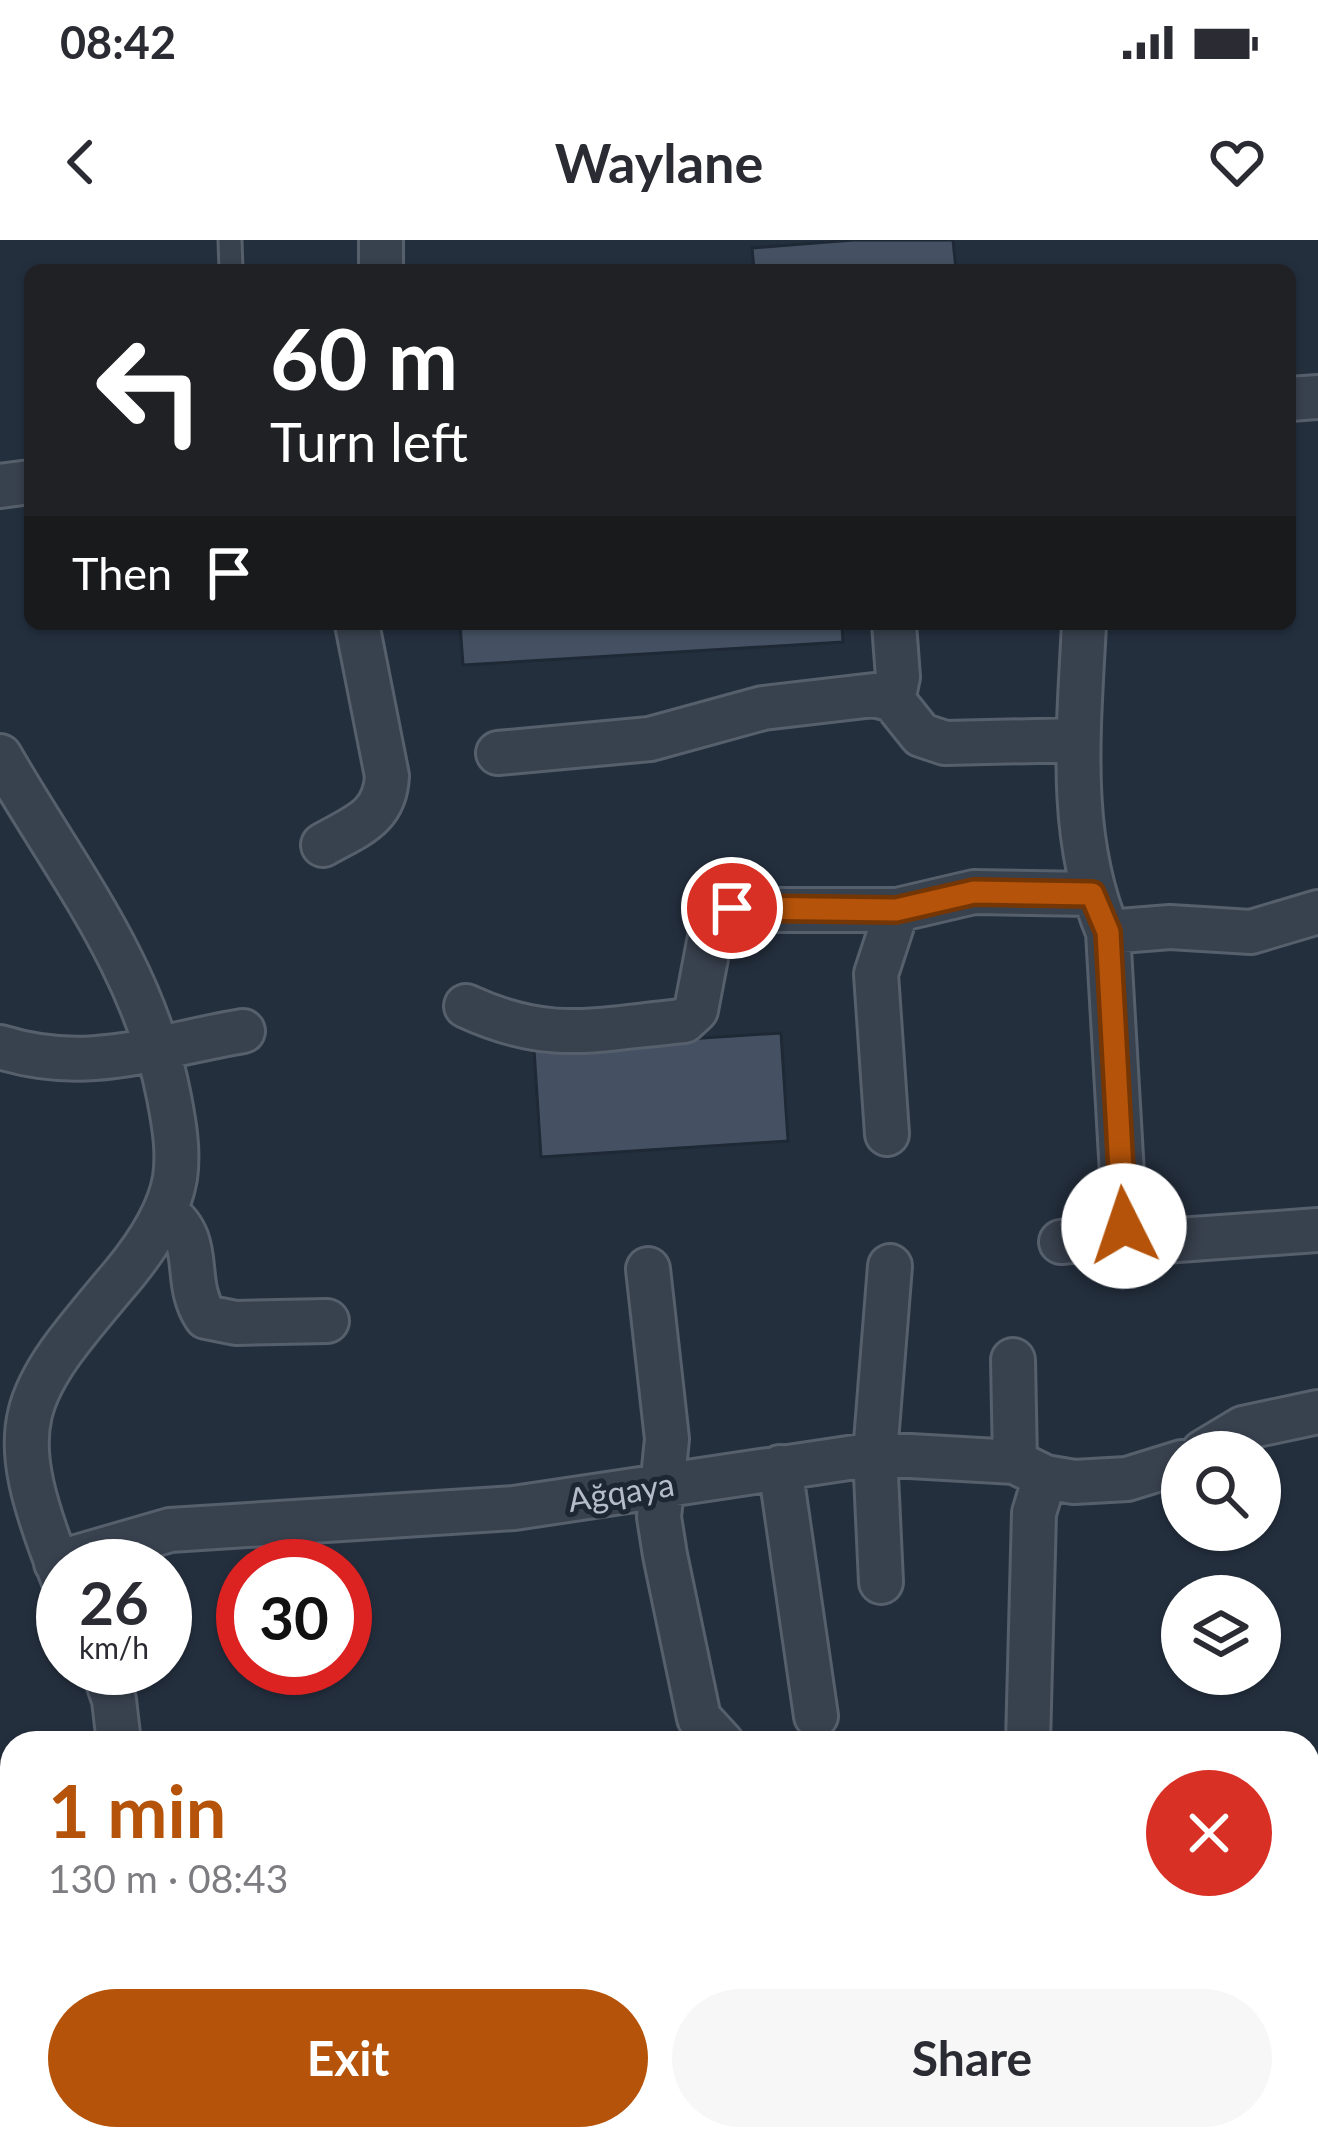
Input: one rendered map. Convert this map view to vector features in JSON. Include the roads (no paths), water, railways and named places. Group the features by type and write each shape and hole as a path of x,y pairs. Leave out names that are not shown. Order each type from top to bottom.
{"street":[{"path":"323,845 376,815 386,797 358,630"},
{"path":"893,700 898,677 894,630"},
{"path":"1084,630 1080,824 1100,913 1123,1214 1130,1235"},
{"path":"498,753 650,739 763,708 874,695 893,700 922,735 945,743 1078,740"},
{"path":"0,756 115,940 159,1045 176,1131 175,1178 165,1212 137,1257 46,1365 27,1399 14,1499 39,1539"},
{"path":"466,1006 514,1028 543,1034 684,1021 696,1010 714,916 722,910 896,910 974,892 1170,926 1251,932 1318,911"},
{"path":"887,1134 876,974 896,910"},
{"path":"0,1047 47,1061 98,1062 243,1030"},
{"path":"165,1212 183,1225 193,1246 195,1301 206,1316 236,1323 328,1321"},
{"path":"1061,1242 1130,1235 1151,1242 1318,1230"},
{"path":"881,1582 874,1454 890,1266"},
{"path":"648,1270 667,1439 662,1485 664,1555 699,1718 711,1731"},
{"path":"1013,1360 1034,1513 1028,1731"},
{"path":"1238,1431 1318,1412"},
{"name":"Ağqaya","path":"146,1539 170,1530 514,1508 874,1454 1127,1479 1161,1468"},
{"path":"780,1467 816,1716"},
{"path":"112,1695 117,1731"}]}
